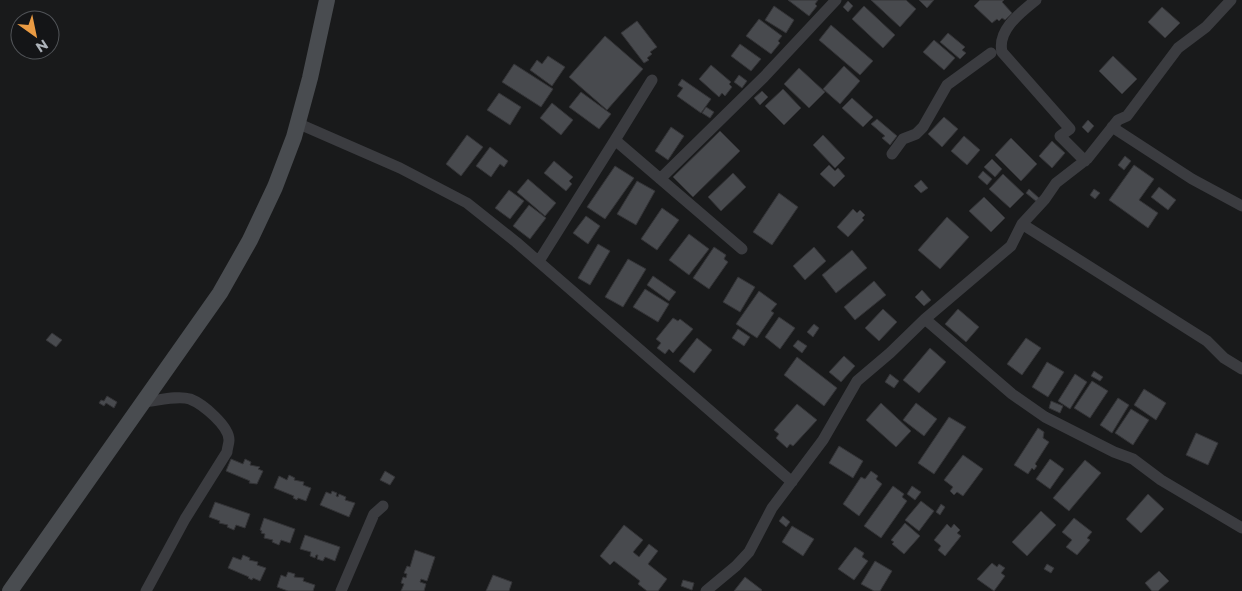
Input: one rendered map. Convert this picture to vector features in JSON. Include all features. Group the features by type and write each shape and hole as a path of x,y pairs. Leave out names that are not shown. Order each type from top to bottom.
{"main road":[{"path":"10,591 220,293 250,240 275,187 297,123 310,78 327,0"}],"street":[{"path":"660,179 764,77 836,0"},
{"path":"892,154 903,139 916,134 923,127 947,85 998,50 1003,34 1010,24 1036,0"},
{"path":"706,591 736,566 749,552 772,508 823,440 857,381 890,353 925,319 1011,246 1022,224 1045,199 1056,183 1085,161 1112,126 1118,120 1127,116 1178,48 1206,27 1232,0"},
{"path":"998,50 1070,129 1060,136 1085,161"},
{"path":"539,261 652,80"},
{"path":"297,123 400,168 467,202 539,261 792,482"},
{"path":"1112,126 1192,179 1242,206"},
{"path":"615,140 742,249"},
{"path":"1022,224 1207,341 1224,358 1242,369"},
{"path":"925,319 1012,394 1044,417 1114,452 1133,459 1161,480 1242,528"},
{"path":"144,402 175,398 189,399 207,409 222,425 229,439 227,452 185,519 146,591"},
{"path":"341,591 374,514 383,506"}],"building":[{"path":"788,0 818,0 815,4 817,6 809,16"},
{"path":"871,0 906,0 916,9 900,27"},
{"path":"919,0 934,0 927,8"},
{"path":"980,0 1004,0 1002,2 1012,13 1005,20 1002,18 999,21 997,19 992,23 974,6"},
{"path":"848,1 853,6 848,12 843,7"},
{"path":"774,6 794,20 786,33 765,20"},
{"path":"864,6 895,35 883,48 852,19"},
{"path":"1162,7 1180,23 1165,38 1148,22"},
{"path":"759,19 782,36 778,41 780,43 771,54 746,36"},
{"path":"637,21 657,47 650,52 652,54 647,58 649,60 644,63 621,33"},
{"path":"831,25 873,61 860,75 819,40"},
{"path":"948,33 965,47 962,50 966,53 960,59 940,42"},
{"path":"605,36 643,69 607,110 569,77"},
{"path":"934,40 955,58 944,70 923,52"},
{"path":"740,44 761,59 751,71 731,56"},
{"path":"548,56 565,67 552,86 530,70 537,60 542,64"},
{"path":"1113,56 1137,79 1122,94 1099,71"},
{"path":"514,64 553,89 541,107 502,82"},
{"path":"711,65 731,82 729,84 732,87 725,96 722,93 719,97 699,79"},
{"path":"844,66 860,81 840,104 823,89"},
{"path":"799,68 825,92 809,108 784,84"},
{"path":"739,75 747,81 742,88 734,82"},
{"path":"682,79 711,99 701,113 677,96 683,88 678,85"},
{"path":"783,89 801,108 784,125 765,106"},
{"path":"762,91 768,97 760,105 754,98"},
{"path":"581,92 611,114 599,129 569,107"},
{"path":"499,93 521,107 510,125 487,110"},
{"path":"852,98 873,117 863,127 842,108"},
{"path":"552,103 573,120 561,135 540,118"},
{"path":"706,107 714,112 710,118 702,113"},
{"path":"944,117 958,129 942,147 928,134"},
{"path":"877,119 897,136 890,145 882,138 885,136 871,124"},
{"path":"1088,120 1094,126 1088,133 1082,127"},
{"path":"671,127 684,136 668,160 655,151"},
{"path":"720,131 740,151 693,197 673,177"},
{"path":"467,135 483,147 461,176 446,164"},
{"path":"823,135 845,158 835,168 813,145"},
{"path":"964,136 980,150 967,165 951,151"},
{"path":"1011,138 1037,164 1021,181 995,155"},
{"path":"1052,141 1065,153 1052,168 1039,156"},
{"path":"490,147 508,161 504,167 500,164 491,177 476,166"},
{"path":"1125,156 1131,161 1124,170 1118,165"},
{"path":"992,159 1002,169 995,177 984,167"},
{"path":"554,161 573,177 569,181 572,184 566,191 544,173"},
{"path":"829,165 835,171 838,168 845,176 834,187 820,174"},
{"path":"1134,165 1154,179 1139,200 1158,213 1148,228 1109,200"},
{"path":"615,166 634,178 605,219 587,207"},
{"path":"983,171 992,179 987,185 978,177"},
{"path":"733,173 746,187 721,211 708,197"},
{"path":"1003,174 1024,194 1010,208 989,189"},
{"path":"528,179 556,203 545,216 517,192"},
{"path":"921,180 928,188 921,193 914,186"},
{"path":"637,181 655,191 636,225 617,214"},
{"path":"1159,187 1176,200 1168,210 1151,197"},
{"path":"1029,189 1040,199 1037,202 1026,193"},
{"path":"1094,189 1100,193 1095,199 1090,195"},
{"path":"509,190 524,201 510,219 495,208"},
{"path":"779,193 798,207 772,245 753,232"},
{"path":"984,197 1005,218 991,232 969,211"},
{"path":"529,205 546,218 530,239 513,226"},
{"path":"662,208 679,220 657,250 641,239"},
{"path":"853,209 857,213 860,210 865,215 862,218 864,220 848,237 837,227"},
{"path":"586,216 600,226 588,244 573,233"},
{"path":"947,217 969,237 940,269 918,250"},
{"path":"689,234 709,249 689,275 669,260"},
{"path":"598,244 610,251 590,285 578,278"},
{"path":"714,247 726,255 724,259 728,262 709,289 693,278"},
{"path":"814,247 826,261 805,280 793,266"},
{"path":"852,250 867,268 836,293 822,275"},
{"path":"628,259 646,269 623,307 605,297"},
{"path":"653,276 676,292 669,301 647,285"},
{"path":"738,277 755,287 740,312 723,302"},
{"path":"874,281 886,295 855,320 844,307"},
{"path":"645,289 669,304 658,322 633,307"},
{"path":"922,290 931,300 924,306 915,297"},
{"path":"759,291 777,304 771,311 774,313 757,338 736,324"},
{"path":"883,309 897,322 879,341 865,328"},
{"path":"958,309 979,327 966,342 945,324"},
{"path":"779,317 795,328 780,349 765,337"},
{"path":"673,318 678,321 680,319 693,329 673,353 669,349 665,354 657,348 661,343 656,339"},
{"path":"814,324 819,328 813,337 807,332"},
{"path":"738,329 750,337 744,346 732,338"},
{"path":"52,333 62,340 56,347 46,340"},
{"path":"697,338 712,350 694,373 679,361"},
{"path":"1026,338 1041,348 1022,375 1007,364"},
{"path":"798,340 807,346 802,353 793,346"},
{"path":"930,348 946,362 919,393 903,380"},
{"path":"844,356 855,366 841,382 829,372"},
{"path":"797,357 837,388 824,406 784,375"},
{"path":"1047,362 1064,372 1048,397 1032,387"},
{"path":"1094,371 1103,377 1100,381 1091,376"},
{"path":"890,374 899,381 894,388 885,382"},
{"path":"1075,374 1087,382 1070,409 1058,401"},
{"path":"1092,381 1108,391 1090,418 1074,408"},
{"path":"1144,389 1166,403 1156,420 1134,405"},
{"path":"107,396 117,402 114,408 106,403 104,406 99,403 101,400 104,401"},
{"path":"1118,398 1129,405 1112,433 1100,425"},
{"path":"1051,401 1063,406 1060,413 1049,408"},
{"path":"881,403 911,431 896,447 866,420"},
{"path":"916,403 937,419 924,436 903,420"},
{"path":"797,404 817,420 793,446 790,444 787,448 776,438 779,434 774,430"},
{"path":"1131,409 1149,420 1133,445 1115,433"},
{"path":"949,417 966,427 934,474 918,463"},
{"path":"1038,428 1044,432 1043,438 1049,442 1035,464 1037,466 1034,470 1032,468 1028,474 1014,465"},
{"path":"1196,433 1218,443 1208,465 1186,455"},
{"path":"839,446 863,461 853,478 829,463"},
{"path":"963,455 983,469 963,496 957,492 954,495 950,491 953,487 944,480"},
{"path":"231,459 243,464 245,459 251,462 250,465 260,467 258,469 263,471 257,484 249,483 250,481 226,471"},
{"path":"1050,459 1064,469 1050,489 1036,479"},
{"path":"1085,460 1101,473 1069,511 1053,498"},
{"path":"385,471 395,477 390,485 380,480"},
{"path":"871,471 878,476 876,479 882,484 859,516 843,504 861,477 865,479"},
{"path":"289,475 295,478 294,480 304,482 303,485 311,488 306,501 298,498 297,500 293,498 294,496 274,488 279,476 287,480"},
{"path":"893,486 904,494 902,497 907,501 881,538 864,526"},
{"path":"912,486 921,492 915,500 907,494"},
{"path":"332,491 337,493 336,496 338,497 339,494 346,497 345,500 355,503 349,517 320,505 326,492 331,494"},
{"path":"1148,494 1164,509 1141,533 1126,519"},
{"path":"921,501 934,511 919,531 905,520"},
{"path":"215,502 250,514 245,528 236,525 234,530 227,527 228,525 219,523 220,521 209,517"},
{"path":"941,504 945,507 940,515 936,512"},
{"path":"1041,511 1056,525 1027,556 1012,542"},
{"path":"783,516 790,522 786,527 779,521"},
{"path":"264,518 295,529 290,543 281,540 279,545 272,542 273,540 264,538 265,534 261,533 262,531 260,530"},
{"path":"1074,518 1092,532 1087,538 1090,540 1077,555 1066,547 1072,540 1062,532"},
{"path":"905,523 920,536 904,554 892,544 894,542 891,540"},
{"path":"947,524 951,528 954,524 960,530 957,533 961,536 945,556 938,550 941,546 934,540"},
{"path":"624,525 643,540 633,552 639,557 649,544 658,551 648,564 667,579 658,591 647,591 638,584 640,581 614,561 610,565 600,556"},
{"path":"792,526 814,539 803,556 782,542"},
{"path":"305,535 340,547 335,561 325,557 323,561 317,559 318,555 315,558 310,556 311,552 300,549"},
{"path":"855,547 864,553 862,557 868,561 854,580 838,569"},
{"path":"415,550 435,557 427,581 421,579 420,582 426,584 424,591 401,591 404,584 401,583 403,577 406,578 407,574 404,573 407,566 410,567"},
{"path":"243,555 250,558 249,560 258,562 257,565 266,568 260,581 253,578 252,580 228,568 233,557 241,560"},
{"path":"875,561 892,571 880,591 874,591 861,584"},
{"path":"992,563 997,567 999,564 1005,568 1001,573 1005,576 994,591 977,579"},
{"path":"1047,564 1054,568 1051,573 1044,569"},
{"path":"1159,571 1169,581 1158,591 1152,591 1145,583"},
{"path":"288,572 295,574 294,577 304,578 303,581 315,585 313,591 288,591 277,587 281,575 286,577"},
{"path":"493,575 512,582 509,591 486,591"},
{"path":"745,577 762,590 734,591"},
{"path":"683,580 694,583 692,590 681,586"}]}
